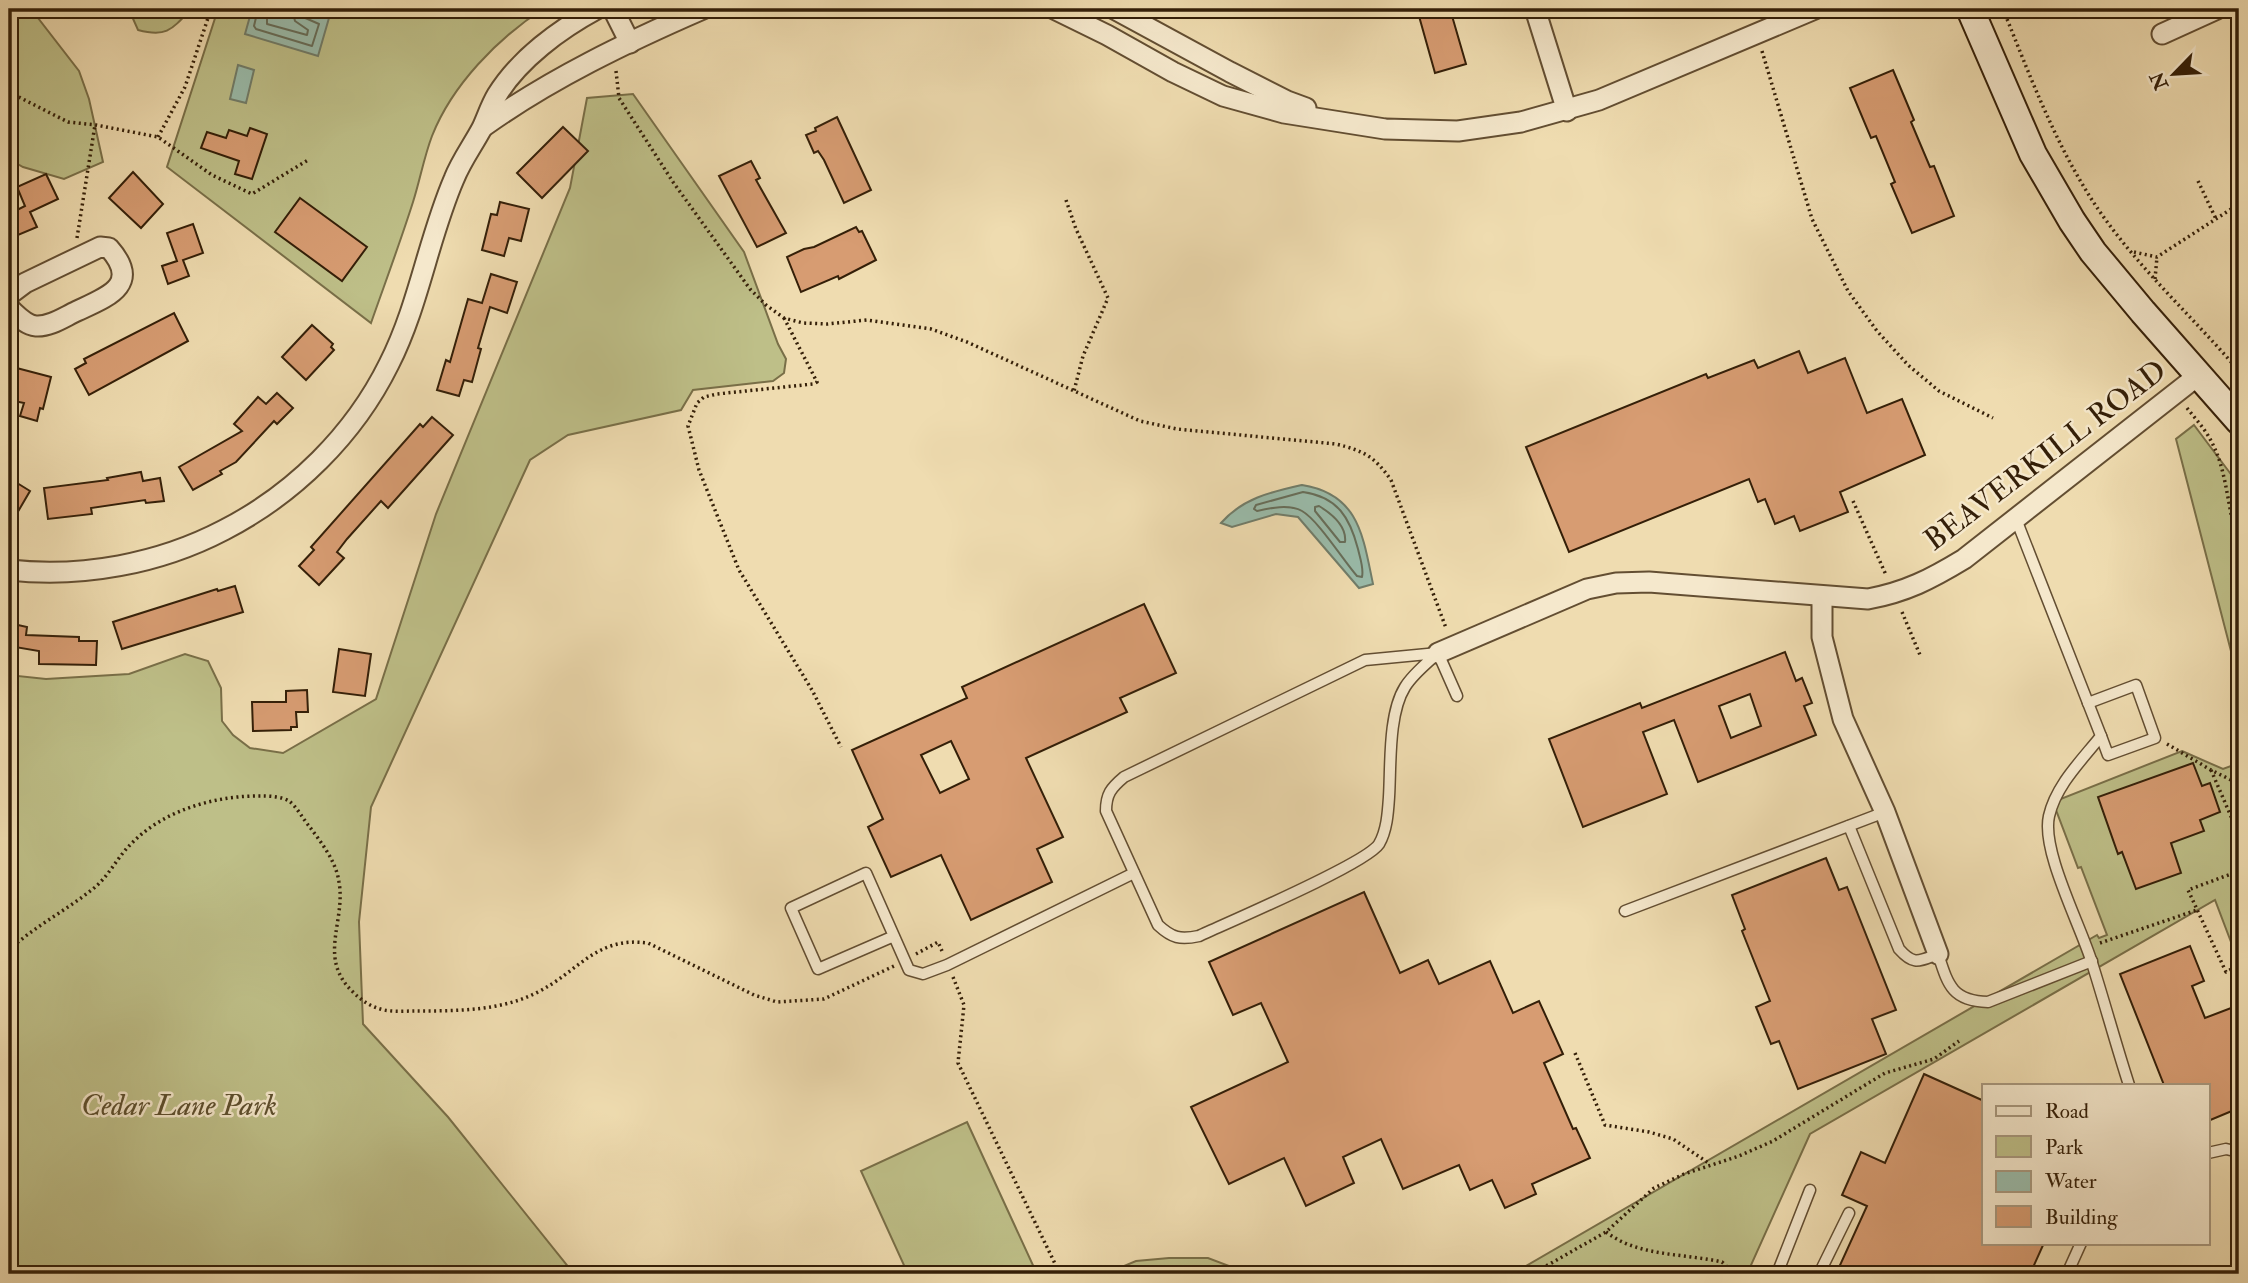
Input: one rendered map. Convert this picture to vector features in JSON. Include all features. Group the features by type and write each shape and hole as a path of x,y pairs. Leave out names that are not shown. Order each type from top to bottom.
{"main road":[{"path":"1970,9 2011,108 2062,205 2093,252 2239,421"}],"street":[{"path":"9,570 64,572 103,569 197,545 271,502 333,448 356,419 390,363 414,305 454,178 498,94 515,71 539,49 597,9"},
{"path":"613,9 630,43"},
{"path":"482,128 519,101 630,43 703,9"},
{"path":"1054,9 1223,96 1284,113 1385,129 1458,131 1521,122 1567,111 1815,9"},
{"path":"1107,34 1116,9 1287,101 1353,124"},
{"path":"1535,9 1567,111"},
{"path":"2162,34 2217,9"},
{"path":"9,295 25,283 100,247 109,248 121,265 123,276 111,296 49,325 29,325 9,308"},
{"name":"BEAVERKILL ROAD","path":"1445,650 1587,589 1616,583 1649,582 1868,599 1895,594 1932,578 1964,559 2200,374"},
{"path":"1822,597 1822,637 1843,719 1885,812 1938,954"}],"lane":[{"path":"2016,519 2108,755 2155,738 2136,685 2088,703"},
{"path":"1445,650 1457,696"},
{"path":"1445,650 1412,677 1403,690 1395,715 1388,814 1378,845 1367,855 1199,936 1183,940 1170,936 1158,925 1106,811 1106,797 1111,788 1124,778 1366,660 1445,650"},
{"path":"2101,736 2065,781 2053,802 2049,818 2049,837 2055,863 2092,961 2129,1084"},
{"path":"1625,911 1885,812"},
{"path":"1849,826 1899,949 1908,960 1917,962 1938,954 1954,992 1974,1002 1988,1002 2092,961"},
{"path":"894,936 818,969 791,908 866,873 905,960 909,970 923,974 947,965 1134,873"},
{"path":"2210,1153 2226,1149 2239,1152"},
{"path":"1777,1274 1810,1190"},
{"path":"1819,1274 1849,1213"},
{"path":"2067,1274 2081,1244"}],"path":[{"path":"158,137 185,87 211,9"},
{"path":"1743,9 1756,33 1771,75 1812,219 1848,291 1877,331 1908,365 1939,391 1993,418"},
{"path":"2003,9 2067,156 2097,207 2155,279 2239,371"},
{"path":"618,76 619,98 673,182 750,289 784,318 815,323 867,320 931,329 967,341 1110,409 1152,423 1177,429 1336,444 1361,450 1370,456 1391,480 1445,650"},
{"path":"9,92 68,122 158,137 212,175 252,194 308,160"},
{"path":"82,254 77,236 96,125"},
{"path":"2198,181 2216,219"},
{"path":"1066,200 1076,229 1108,299 1083,356 1074,391"},
{"path":"2132,252 2157,257 2239,204"},
{"path":"2155,279 2157,257"},
{"path":"784,318 817,382 704,397 692,414 688,426 699,470 739,570 818,701 841,747"},
{"path":"2175,393 2214,447 2239,545"},
{"path":"2155,738 2239,783"},
{"path":"2211,770 2233,821 2238,821 2239,824"},
{"path":"9,950 43,922 97,886 132,842 159,823 213,800 244,796 272,796 288,800 320,841 339,880 340,900 333,956 337,968 346,985 359,998 370,1006 387,1011 453,1011 519,1000 537,992 599,950 617,942 632,941 648,943 754,995 777,1002 824,999 938,942 961,991 964,1005 958,1063 1060,1274"},
{"path":"2239,871 2188,890 2226,972 2239,965"},
{"path":"2087,948 2197,909"},
{"path":"2239,926 2239,939"},
{"path":"1532,1274 1606,1232 1654,1188 1773,1141 1885,1073 1934,1059 1959,1041"},
{"path":"1575,1053 1605,1125 1673,1139 1710,1164"},
{"path":"1606,1232 1621,1243 1640,1249 1722,1262 1730,1274"}],"green space":[{"path":"9,9 31,9 79,71 89,99 103,162 64,179 23,167 9,159"},
{"path":"131,9 189,11 172,28 155,33 138,30"},
{"path":"218,9 543,9 493,48 464,81 441,117 429,144 408,217 371,323 167,167"},
{"name":"Cedar Lane Park","path":"633,94 744,252 786,359 784,373 773,381 693,390 681,410 568,435 530,460 371,807 359,922 363,1024 448,1117 574,1274 9,1274 9,675 46,679 129,674 185,654 208,661 221,688 222,721 233,735 250,748 283,753 376,699 436,514 570,188 587,98"},
{"path":"2194,425 2239,485 2239,682 2176,439"},
{"path":"2182,751 2223,769 2239,763 2239,963 2215,900 1810,1134 1747,1274 1512,1274 2097,935 2099,938 2107,935 2053,802"},
{"path":"967,1122 1037,1274 908,1274 861,1171"},
{"path":"1208,1258 1250,1274 1105,1274 1136,1261"}],"water":[{"path":"252,9 297,9 329,18 318,56 245,34"},
{"path":"238,65 254,70 246,103 230,99"},
{"path":"1302,485 1321,490 1347,508 1361,534 1373,584 1359,588 1298,517 1276,514 1232,527 1221,523 1248,502"}],"building":[{"path":"1417,9 1450,9 1466,64 1435,73"},
{"path":"1893,70 1914,120 1911,122 1930,167 1934,166 1954,216 1912,233 1891,184 1895,182 1876,136 1871,138 1850,88"},
{"path":"837,117 871,190 844,203 824,160 818,151 814,153 806,135"},
{"path":"563,127 588,151 542,198 517,173"},
{"path":"250,128 267,134 252,179 235,174 239,161 201,148 207,132 226,138 229,130 247,136"},
{"path":"751,161 760,178 756,180 786,233 757,247 719,176"},
{"path":"133,172 163,204 141,228 109,198"},
{"path":"46,174 58,199 30,212 37,227 18,235 9,214 25,206 17,187"},
{"path":"300,198 367,247 342,281 275,232"},
{"path":"500,202 529,209 521,241 509,238 504,256 482,250 491,214 497,215"},
{"path":"193,224 203,253 183,260 189,276 168,284 162,266 177,261 167,233"},
{"path":"856,227 859,232 862,231 876,260 839,279 838,276 801,292 787,257"},
{"path":"491,274 517,282 507,313 490,307 478,348 481,349 472,382 464,380 459,396 437,390 446,360 450,362 468,299 482,303"},
{"path":"174,313 188,341 89,395 75,369 86,363 84,359"},
{"path":"312,325 333,344 331,347 334,350 306,380 282,357"},
{"path":"1799,351 1808,373 1845,358 1867,413 1902,399 1925,455 1840,492 1848,512 1800,531 1794,516 1775,524 1765,499 1758,502 1749,479 1569,552 1526,447 1706,374 1708,378 1754,360 1758,368"},
{"path":"9,366 51,377 37,421 20,416 24,403 9,400"},
{"path":"277,393 293,408 277,424 274,421 236,462 220,471 222,474 193,490 179,467 242,431 234,424 258,397 266,404"},
{"path":"432,417 453,435 388,508 381,501 347,539 337,552 344,558 319,585 299,566 314,550 311,547 420,424 423,427"},
{"path":"141,472 143,481 160,478 164,501 146,503 145,500 91,508 92,514 48,519 44,488 108,480 107,478"},
{"path":"9,478 30,491 9,527"},
{"path":"235,586 243,612 122,649 113,622 217,589 218,591"},
{"path":"1144,604 1176,673 1120,698 1127,712 1026,758 1063,837 1037,849 1052,882 971,920 941,855 891,877 868,827 883,819 852,750 967,698 962,687","holes":["951,741 969,779 940,793 921,755"]},
{"path":"9,623 27,627 26,635 79,637 79,641 97,641 96,665 39,664 39,651 9,646"},
{"path":"339,649 371,654 365,696 333,692"},
{"path":"1785,652 1796,681 1802,678 1812,703 1804,706 1816,735 1698,782 1674,720 1643,732 1667,794 1583,827 1549,739 1640,703 1642,708","holes":["1750,694 1761,726 1731,738 1719,706"]},
{"path":"307,690 308,712 296,712 297,727 291,727 291,730 253,731 252,702 286,702 286,691"},
{"path":"2193,763 2202,786 2210,783 2220,812 2200,820 2204,831 2171,843 2181,873 2136,889 2122,852 2118,854 2098,797"},
{"path":"1826,858 1839,890 1847,887 1896,1010 1872,1019 1886,1054 1798,1089 1779,1041 1771,1044 1756,1007 1770,1001 1742,931 1745,929 1732,895"},
{"path":"1364,892 1400,973 1428,960 1439,984 1490,961 1513,1013 1539,1001 1563,1054 1544,1063 1573,1129 1576,1128 1590,1158 1532,1184 1536,1194 1505,1208 1492,1180 1470,1190 1459,1165 1403,1189 1381,1139 1343,1157 1354,1183 1306,1206 1284,1158 1229,1184 1191,1107 1288,1062 1261,1003 1233,1015 1209,962"},
{"path":"2190,946 2204,981 2192,986 2205,1018 2239,1005 2239,1108 2210,1120 2210,1084 2164,1084 2120,974"},
{"path":"1924,1074 1982,1100 1982,1244 2044,1244 2030,1274 1836,1274 1867,1206 1842,1195 1861,1152 1885,1163"}]}
